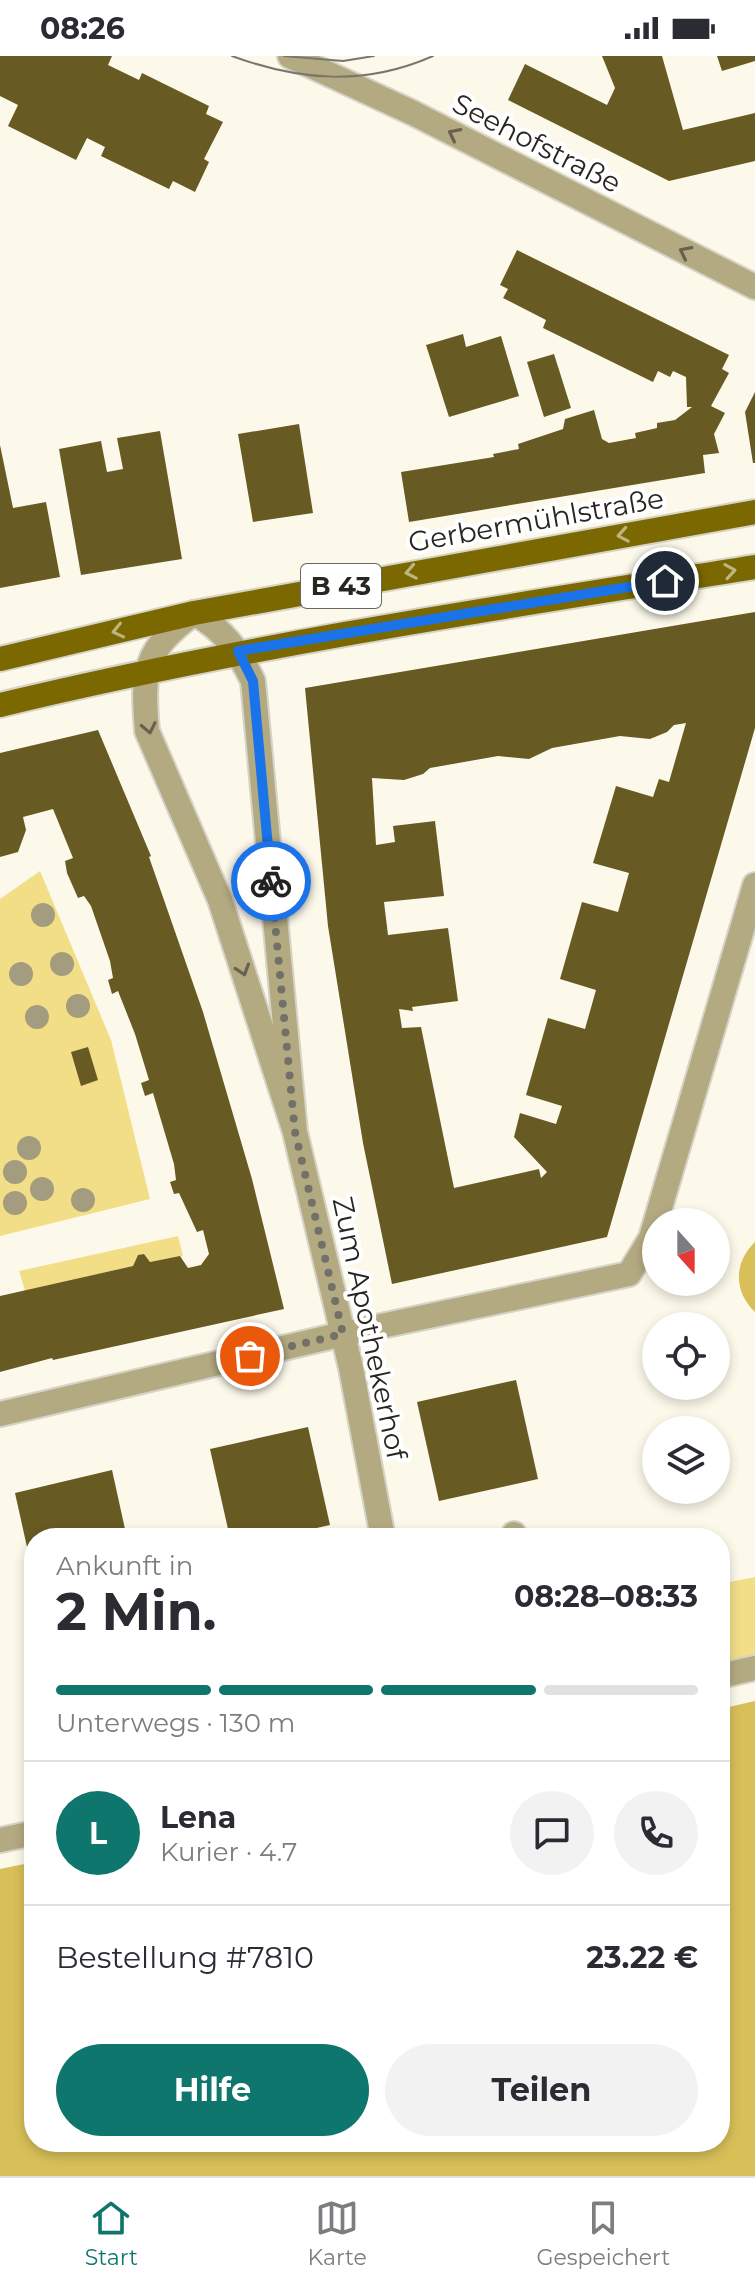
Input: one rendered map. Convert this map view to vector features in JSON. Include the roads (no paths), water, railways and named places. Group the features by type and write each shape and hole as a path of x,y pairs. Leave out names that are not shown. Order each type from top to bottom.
{"main road":[{"name":"Gerbermühlstraße","path":"0,659 194,613 755,512"},
{"name":"B 43","path":"0,705 238,651 755,567"}],"street":[{"name":"Seehofstraße","path":"290,56 413,113 755,287"},
{"name":"Zum Apothekerhof","path":"295,1132 253,681 238,651 212,623 194,613 154,648 148,670 147,731 220,900 295,1132 343,1334 381,1528"},
{"path":"0,1414 343,1334 629,1274 651,1238 755,885"},
{"path":"730,1674 755,1668"},
{"path":"0,1840 24,1835"}],"tram line":[{"path":"232,56 283,71 332,77 382,72 433,56"},
{"path":"284,56 343,61 374,56"}]}
